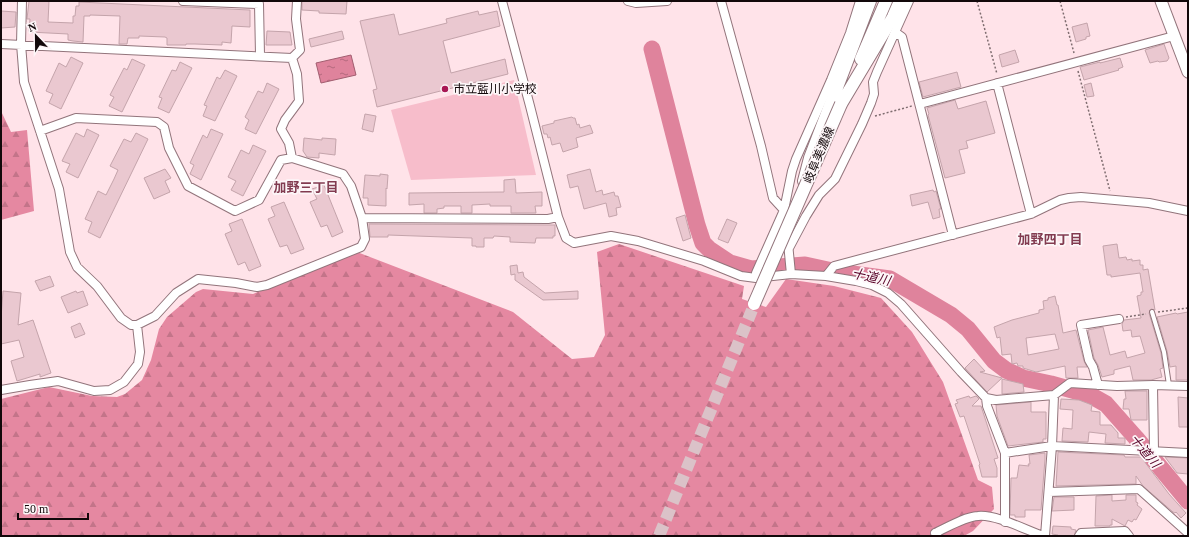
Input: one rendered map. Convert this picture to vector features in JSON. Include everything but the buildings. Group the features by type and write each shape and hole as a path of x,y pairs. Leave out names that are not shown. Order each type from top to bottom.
{"main road":[{"path":"797,205 810,158 870,1"},
{"name":"岐阜美濃線","path":"753,307 886,1"},
{"path":"841,104 893,18 900,1"}],"street":[{"path":"22,1 21,44 24,82 40,131 59,189 70,252 77,267 97,286 121,318 130,325 137,326 155,316 176,292 198,279 257,287 267,285 361,247 365,238 362,218 351,186 343,174 292,158 281,160 259,200 235,210 188,186 169,148 164,127 157,122 76,118 40,131"},
{"path":"183,1 259,4 260,55"},
{"path":"292,58 300,50 296,19 297,1"},
{"path":"502,1 558,217 566,238 574,242 611,236 638,240 704,261 741,276 756,278 791,269 828,273 872,286 888,293 901,304 986,398 996,400 1056,392 1070,383 1117,386 1188,386"},
{"path":"633,2 667,1"},
{"path":"722,1 761,146 773,198 782,213 789,248 791,269"},
{"path":"756,278 756,273 782,213 796,159 831,80 850,33 860,1"},
{"path":"789,248 806,216 819,196 835,178 865,118 874,94 873,82 909,1"},
{"path":"1161,1 1188,72"},
{"path":"896,32 902,36 953,235"},
{"path":"920,104 1174,36"},
{"path":"1,44 260,55 292,58"},
{"path":"292,58 297,74 299,100 285,120 282,129 289,143 292,158"},
{"path":"998,83 1031,214"},
{"path":"828,273 834,266 1031,214 1060,200 1069,198 1149,203 1188,211"},
{"path":"362,218 548,219 558,217"},
{"path":"1098,385 1093,367 1089,360 1081,325 1119,319"},
{"path":"1,390 58,382 94,391 110,390 124,382 138,364 140,352 137,326"},
{"path":"1153,385 1154,451"},
{"path":"937,536 935,533 977,516 987,516 1044,536 1056,392"},
{"path":"986,398 987,406 1005,452 1005,522"},
{"path":"1005,452 1052,446 1188,453"},
{"path":"1048,492 1139,489 1186,534"},
{"path":"1079,536 1081,533 1125,531 1129,536"}],"lane":[{"path":"1152,312 1164,352 1170,385"}],"path":[{"path":"978,1 998,83"},
{"path":"1060,1 1112,200"},
{"path":"865,118 920,104"}],"green space":[{"path":"1,111 11,132 27,130 34,211 1,220"},
{"path":"619,244 744,286 742,299 766,307 786,279 834,286 881,298 912,332 943,382 978,480 992,487 994,509 973,531 964,536 1,536 1,399 49,387 92,396 117,397 125,394 142,380 151,360 159,329 167,317 196,292 203,289 253,294 357,252 513,312 572,359 594,357 605,335 597,252"}],"shaded area":[{"path":"514,80 536,175 411,180 391,110"}],"water":[{"path":"351,55 356,75 321,83 316,63"}],"waterway":[{"name":"十道川","path":"652,49 697,225 703,243 709,249 730,263 751,269 805,265 837,272 890,279 951,315 968,329 994,361 1006,370 1023,378 1090,395 1106,404 1188,501"}],"tunnel":[{"path":"659,536 752,310"}],"place":[{"name":"市立藍川小学校","path":"445,89"}],"district":[{"name":"加野三丁目","path":"306,187"},
{"name":"加野四丁目","path":"1050,239"}]}
